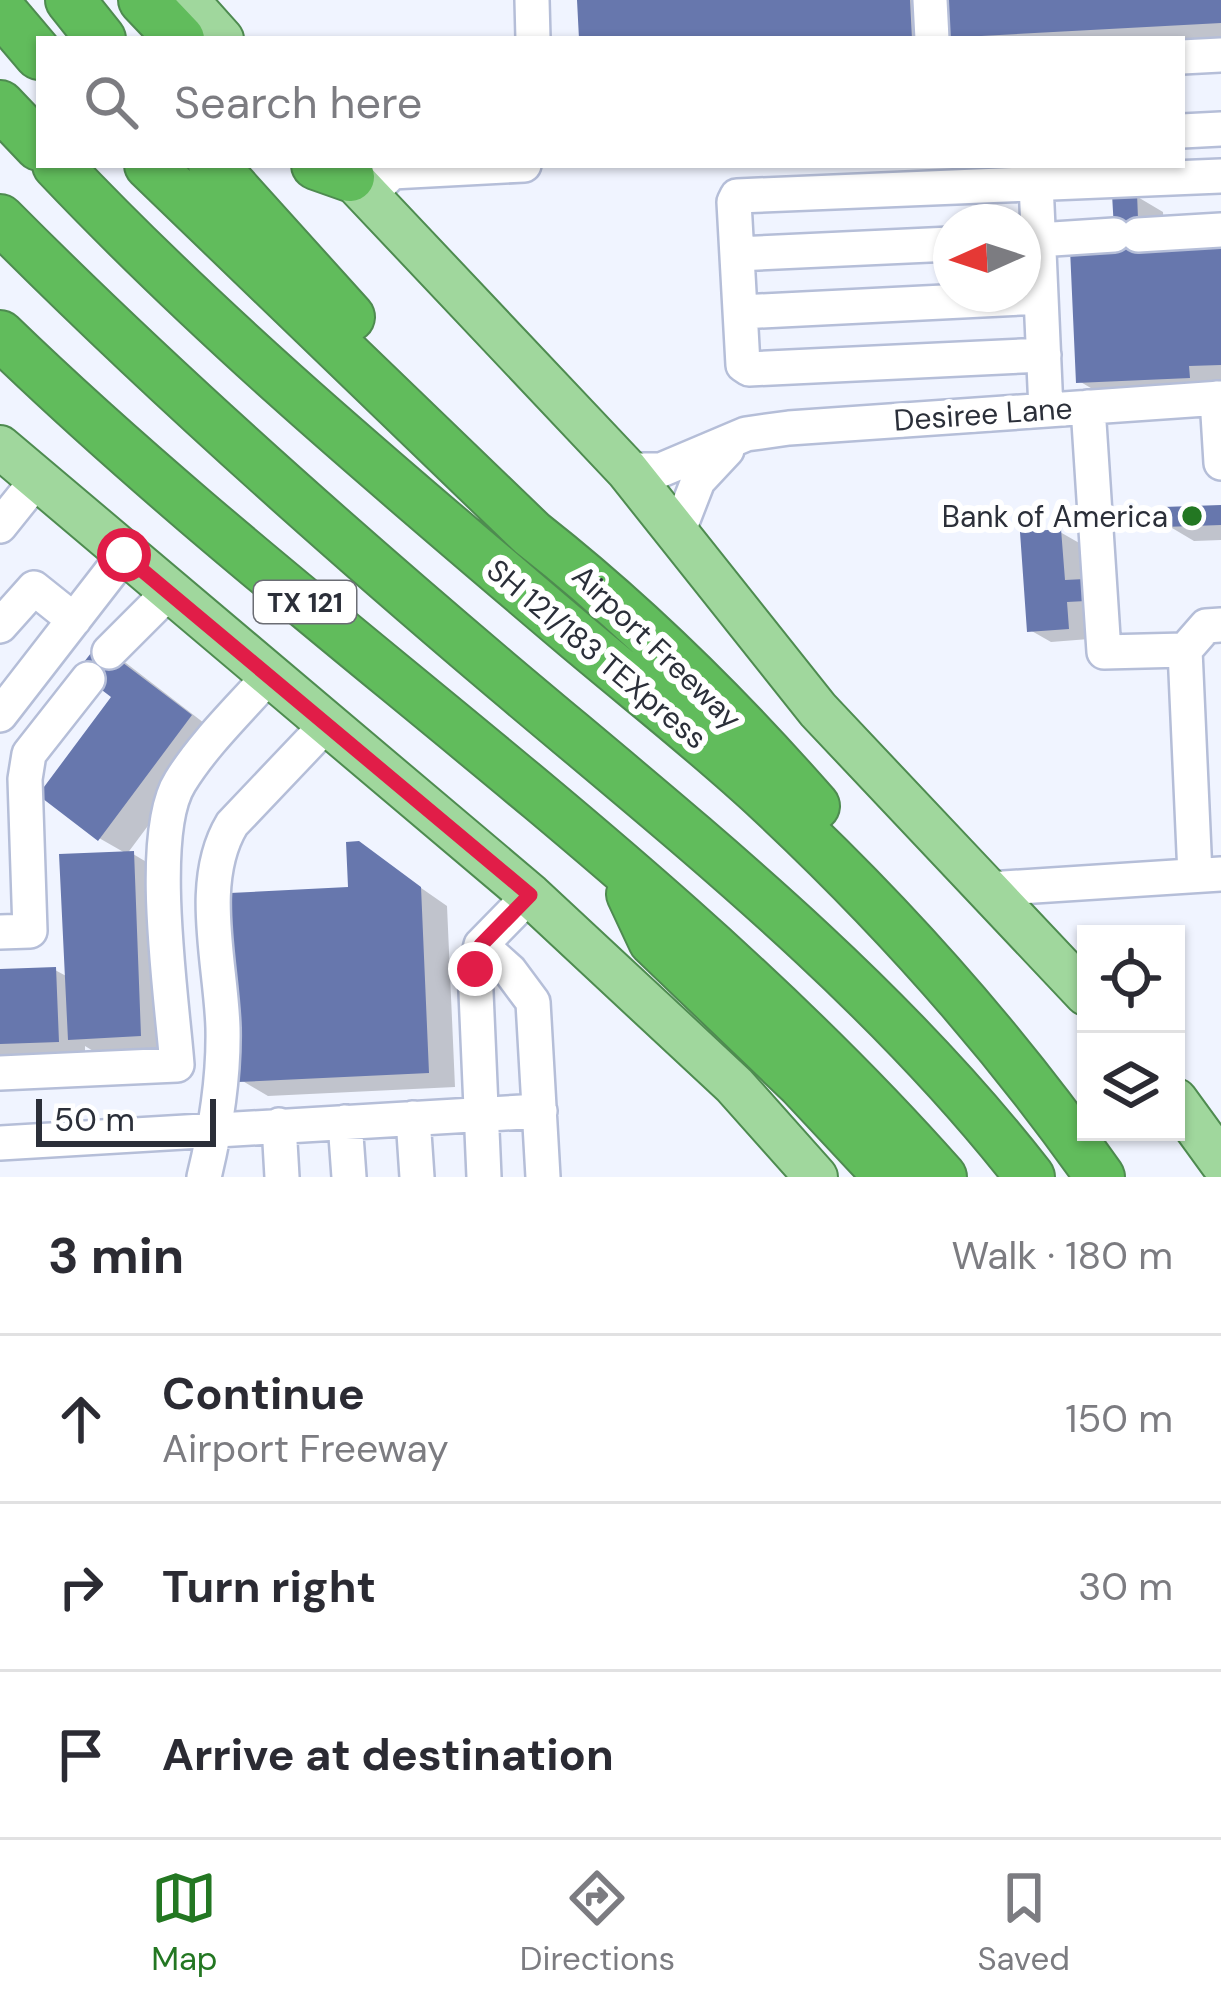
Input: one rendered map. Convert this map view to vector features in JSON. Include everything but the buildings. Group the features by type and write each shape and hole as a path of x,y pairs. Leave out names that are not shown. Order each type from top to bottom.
{"highway":[{"path":"70,0 98,36"},
{"path":"143,0 177,36"},
{"path":"0,9 36,51"},
{"path":"0,105 36,143"},
{"name":"SH 121/183 TEXpress","path":"60,168 160,269 535,602 769,800 927,963 1070,1133 1100,1177"},
{"name":"Airport Freeway","path":"152,168 532,534 688,671 792,779 930,936 1115,1177"},
{"path":"215,168 341,308 518,483 532,534"},
{"path":"0,219 192,403 835,963 1030,1177"},
{"name":"TX 121","path":"0,335 95,427 616,862 871,1097 942,1177"},
{"path":"616,862 653,941 802,1084 889,1177"}],"main road":[{"path":"187,0 219,36"},
{"path":"343,176 627,470 818,710 1077,984"},
{"path":"0,447 530,895 734,1085 816,1177"},
{"path":"1185,1112 1221,1162"}],"street":[{"path":"532,0 533,36"},
{"path":"930,0 932,36"},
{"path":"1185,57 1221,56"},
{"path":"1185,131 1221,129"},
{"path":"343,176 467,168"},
{"path":"1044,355 749,370 743,365 737,196 1221,176"},
{"path":"1034,204 1036,183"},
{"path":"1041,239 1221,230"},
{"path":"737,254 933,245"},
{"path":"1041,297 1046,410"},
{"path":"741,312 933,302"},
{"path":"1219,398 1221,464"},
{"name":"Desiree Lane","path":"627,470 661,470 746,434 1219,398"},
{"path":"1088,407 1104,652 1185,650 1206,626 1221,625"},
{"path":"677,535 698,481 746,434"},
{"path":"0,526 36,482"},
{"path":"0,715 124,555"},
{"path":"0,626 34,588 74,620"},
{"path":"110,652 169,592"},
{"path":"989,889 1214,878 1185,650"},
{"path":"176,1065 164,878 163,840 169,806 178,783 269,676"},
{"path":"0,932 30,931 29,754 88,680"},
{"path":"204,1177 215,1128 223,1032 214,892 220,844 232,824 327,724"},
{"path":"484,1177 475,969 481,945 530,895"},
{"path":"481,945 533,1001 543,1177"},
{"path":"0,1073 176,1065 220,1070"},
{"path":"0,1142 539,1112"},
{"path":"413,1118 417,1177"},
{"path":"345,1122 349,1177"},
{"path":"279,1125 282,1177"}],"place":[{"name":"Bank of America","path":"1192,516"}],"route":[{"path":"124,555 530,895 481,945 475,969"}]}
